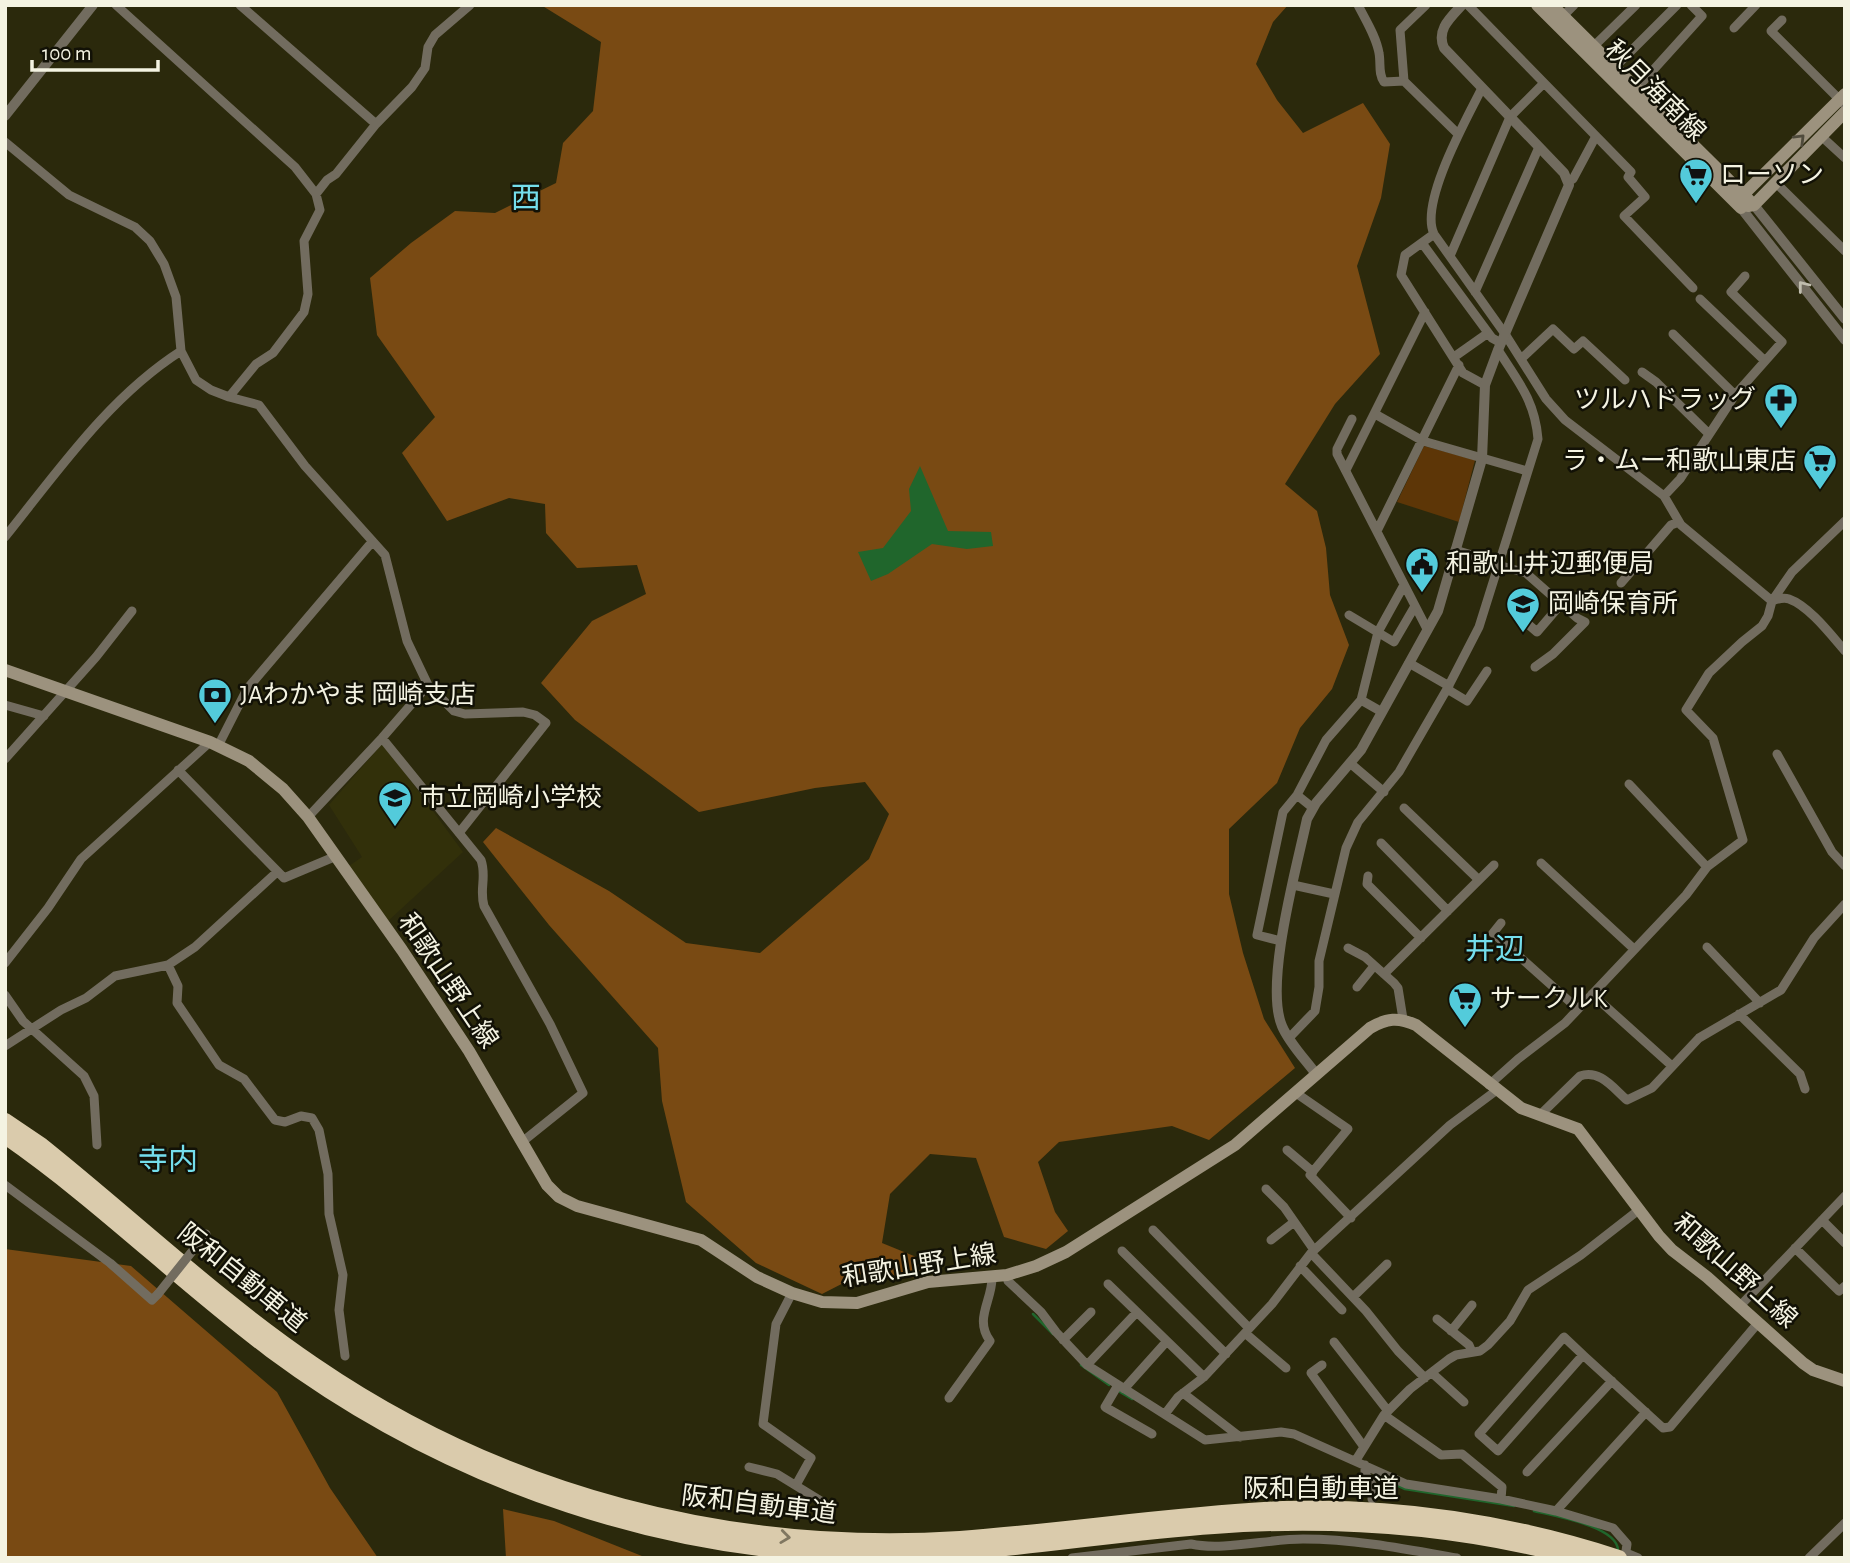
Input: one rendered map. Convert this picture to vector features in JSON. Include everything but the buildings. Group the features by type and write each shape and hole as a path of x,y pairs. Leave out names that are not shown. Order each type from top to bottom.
{"highway":[{"name":"阪和自動車道","path":"5,1121 42,1146 279,1341 354,1392 396,1417 479,1458 535,1480 638,1512 734,1531 811,1539 898,1542 1014,1535 1210,1513 1287,1509 1349,1510 1406,1513 1468,1521 1549,1537 1621,1556"},
{"name":"阪和自動車道","path":"5,1136 75,1188 272,1350 348,1402 402,1434 474,1469 562,1503 634,1524 732,1543 800,1552 897,1555 956,1553 1212,1526 1287,1521 1350,1522 1465,1533 1577,1558"}],"main road":[{"name":"秋月海南線","path":"1537,5 1747,207"},
{"name":"秋月海南線","path":"1552,5 1744,194"},
{"path":"1843,100 1744,194 1747,207 1776,183 1845,112"},
{"name":"和歌山野上線","path":"5,670 214,744 249,761 264,772 308,817 402,950 462,1040 547,1185 559,1197 577,1206 701,1240 757,1278 792,1293 822,1302 857,1303 928,1282 992,1278 1036,1266 1066,1252 1235,1145 1370,1028 1392,1019 1403,1019 1416,1026 1521,1108 1578,1129 1672,1250 1813,1370 1845,1381"}],"street":[{"path":"5,116 93,5"},
{"path":"116,5 295,167 316,194 320,210 304,241 308,294 304,312 273,353 256,364 229,397"},
{"path":"240,5 376,124"},
{"path":"316,194 412,87 425,68 428,47 435,35 470,5"},
{"path":"1358,5 1373,33 1384,82 1404,80"},
{"path":"1426,5 1400,30 1404,80 1458,134"},
{"path":"1316,1074 1282,1026 1278,1005 1281,940 1307,819 1361,750 1438,611 1482,459 1485,384 1569,185 1564,173 1450,56 1440,40 1445,23 1462,5"},
{"path":"1468,5 1631,172 1628,177 1645,197 1624,216 1693,288"},
{"path":"1563,16 1574,5"},
{"path":"1594,46 1636,5"},
{"path":"1615,67 1677,5"},
{"path":"1637,88 1702,16 1691,5"},
{"path":"1734,28 1756,5"},
{"path":"1782,20 1771,31 1843,100"},
{"path":"1450,256 1510,117 1544,83"},
{"path":"1289,1038 1315,1011 1319,961 1334,894 1352,833 1399,772 1479,627 1538,439 1536,419 1527,394 1475,292 1431,227 1436,188 1458,134 1482,88"},
{"path":"1568,181 1573,179 1596,136"},
{"path":"1821,136 1845,158"},
{"path":"5,142 68,195 135,227 150,241 164,264 176,297 181,351 196,380 211,390 259,405 305,467 385,555 407,642 428,685 454,711 466,714 523,712 535,715 546,723 459,833"},
{"path":"1475,292 1539,146"},
{"path":"1776,183 1845,251"},
{"path":"1747,207 1845,318"},
{"path":"1747,207 1845,340"},
{"path":"1434,234 1405,255 1401,275 1463,373 1485,384"},
{"path":"1422,243 1492,338 1521,359 1546,399 1565,420 1664,496 1679,522 1772,601"},
{"path":"1664,496 1680,479 1735,395 1782,342 1731,292 1745,276"},
{"path":"1700,299 1764,360"},
{"path":"1346,470 1425,312"},
{"path":"1521,359 1553,329 1574,349 1583,341 1625,380"},
{"path":"1377,531 1423,441 1457,361 1488,333"},
{"path":"1673,334 1735,395"},
{"path":"5,537 109,411 162,363 181,351"},
{"path":"1642,372 1656,382 1709,435"},
{"path":"1375,414 1423,441 1527,471"},
{"path":"1352,419 1337,449 1427,629"},
{"path":"1165,1414 1184,1393 1204,1377 1272,1304 1312,1252 1493,1088 1518,1059 1565,1023 1686,895 1707,867 1743,839 1713,738 1686,710 1709,673 1762,626 1772,601 1792,572 1845,521"},
{"path":"1621,583 1671,525 1679,522"},
{"path":"5,963 48,908 81,859 178,770 214,744 247,689 372,542"},
{"path":"1455,550 1526,573 1585,622 1553,654 1535,667"},
{"path":"1281,940 1257,935 1283,812 1297,795 1326,740 1362,700 1378,632 1404,585"},
{"path":"1772,601 1791,599 1817,620 1845,650"},
{"path":"1522,620 1537,632 1561,604"},
{"path":"1349,615 1394,642 1415,606"},
{"path":"5,759 132,611"},
{"path":"1409,663 1467,701 1487,671"},
{"path":"308,817 428,685"},
{"path":"1362,700 1382,712"},
{"path":"5,705 44,716"},
{"path":"382,738 481,860 486,874 480,893 484,906 550,1024 583,1094 522,1142"},
{"path":"1777,754 1828,846 1845,866"},
{"path":"1350,763 1384,792"},
{"path":"178,770 284,878 334,857"},
{"path":"1629,784 1707,867"},
{"path":"1297,795 1313,808"},
{"path":"1404,808 1479,880"},
{"path":"1381,843 1448,911"},
{"path":"1541,863 1634,950"},
{"path":"1384,974 1494,865"},
{"path":"5,1046 31,1028 86,998 115,976 168,965 195,947 277,872"},
{"path":"1367,876 1367,884 1421,938"},
{"path":"1293,885 1334,894"},
{"path":"1540,1115 1580,1076 1589,1073 1598,1075 1628,1100 1652,1088 1699,1038 1782,990 1814,938 1845,904"},
{"path":"1501,923 1493,933 1578,1009"},
{"path":"1707,947 1760,1003"},
{"path":"1348,948 1384,974 1398,988 1403,1019"},
{"path":"168,965 178,986 177,1003 219,1065 244,1079 275,1119 285,1122 301,1116 312,1118 319,1130 328,1174 329,1214 343,1275 339,1310 345,1356"},
{"path":"1357,987 1374,966"},
{"path":"1592,994 1672,1066"},
{"path":"5,995 31,1028 84,1076 94,1096 97,1145"},
{"path":"1739,1014 1800,1074 1805,1089"},
{"path":"1296,1093 1348,1129 1310,1175 1351,1218"},
{"path":"1287,1150 1313,1172"},
{"path":"5,1185 110,1263 152,1300 206,1234"},
{"path":"1266,1189 1284,1208 1312,1252 1398,1351 1464,1402"},
{"path":"1740,1307 1845,1196"},
{"path":"1372,1499 1371,1481 1363,1466 1364,1447 1386,1413 1410,1389 1449,1359 1480,1351 1488,1345 1510,1321 1528,1290 1581,1255 1640,1209"},
{"path":"1822,1220 1845,1243"},
{"path":"1271,1240 1294,1223"},
{"path":"1153,1230 1247,1331 1286,1368"},
{"path":"1795,1248 1839,1291 1845,1286"},
{"path":"1122,1251 1226,1354"},
{"path":"1353,1297 1387,1264"},
{"path":"1300,1266 1342,1310"},
{"path":"1007,1275 1008,1281 1041,1312 1087,1365 1205,1440 1288,1432 1406,1484 1502,1499 1613,1528 1627,1544 1621,1556 1638,1558"},
{"path":"949,1398 990,1341 986,1335 983,1310 992,1278"},
{"path":"1108,1284 1204,1377"},
{"path":"792,1293 776,1324 763,1424 811,1458 796,1485"},
{"path":"1451,1331 1472,1306"},
{"path":"1063,1340 1091,1312"},
{"path":"1087,1365 1136,1312"},
{"path":"1437,1319 1469,1345 1472,1352"},
{"path":"1583,1355 1498,1451 1479,1434 1564,1337 1663,1428 1670,1427 1758,1323"},
{"path":"1152,1434 1105,1407 1167,1341"},
{"path":"1334,1342 1386,1413 1441,1455 1462,1454 1502,1487 1502,1499"},
{"path":"1321,1366 1311,1373 1364,1447"},
{"path":"1527,1472 1612,1381"},
{"path":"1184,1393 1240,1437"},
{"path":"1556,1511 1646,1412"},
{"path":"749,1467 770,1471 821,1500"},
{"path":"1809,1558 1845,1523"},
{"path":"1366,1543 1367,1532"},
{"path":"1072,1558 1192,1544 1207,1547 1278,1539 1366,1543 1457,1558"}],"shaded area":[{"path":"541,5 1288,5 1273,22 1256,64 1277,100 1303,133 1363,103 1390,144 1381,198 1357,266 1380,354 1335,404 1285,484 1317,511 1326,548 1330,595 1349,645 1332,689 1300,728 1277,783 1229,829 1229,894 1243,953 1264,1019 1295,1068 1209,1140 1172,1126 1059,1142 1038,1162 1055,1212 1068,1231 1046,1249 1004,1237 976,1158 930,1154 890,1194 882,1243 936,1265 919,1278 863,1273 822,1294 756,1263 686,1202 662,1101 658,1048 549,925 483,842 496,828 609,891 686,943 760,953 869,859 889,814 865,782 815,788 699,812 575,720 541,683 592,621 646,594 637,565 577,568 546,533 545,504 509,498 447,521 402,453 435,417 377,335 370,278 411,243 455,211 495,213 556,183 563,143 593,111 601,42"},
{"path":"1424,446 1475,460 1459,522 1397,502"},
{"path":"920,466 948,531 991,532 993,546 967,549 932,544 888,574 871,581 858,552 883,548 911,511 909,489"},
{"name":"市立岡崎小学校","path":"383,743 463,852 388,921 349,866 362,857 329,805"},
{"path":"5,1249 131,1266 277,1392 330,1488 378,1558 5,1558"},
{"path":"503,1509 554,1521 647,1558 506,1558"}],"waterway":[{"path":"1033,1314 1053,1334"},
{"path":"1081,1365 1109,1385"},
{"path":"1120,1392 1132,1399"},
{"path":"1384,1479 1405,1489 1514,1506"},
{"path":"1534,1511 1596,1528 1607,1534 1618,1550"}],"place":[{"name":"ローソン","path":"1696,205"},
{"name":"ツルハドラッグ","path":"1781,430"},
{"name":"ラ・ムー和歌山東店","path":"1820,491"},
{"name":"和歌山井辺郵便局","path":"1422,594"},
{"name":"岡崎保育所","path":"1523,634"},
{"name":"JAわかやま 岡崎支店","path":"215,725"},
{"name":"市立岡崎小学校","path":"395,828"},
{"name":"サークルK","path":"1465,1029"}],"district":[{"name":"西","path":"526,199"},
{"name":"井辺","path":"1495,950"},
{"name":"寺内","path":"168,1161"}]}
